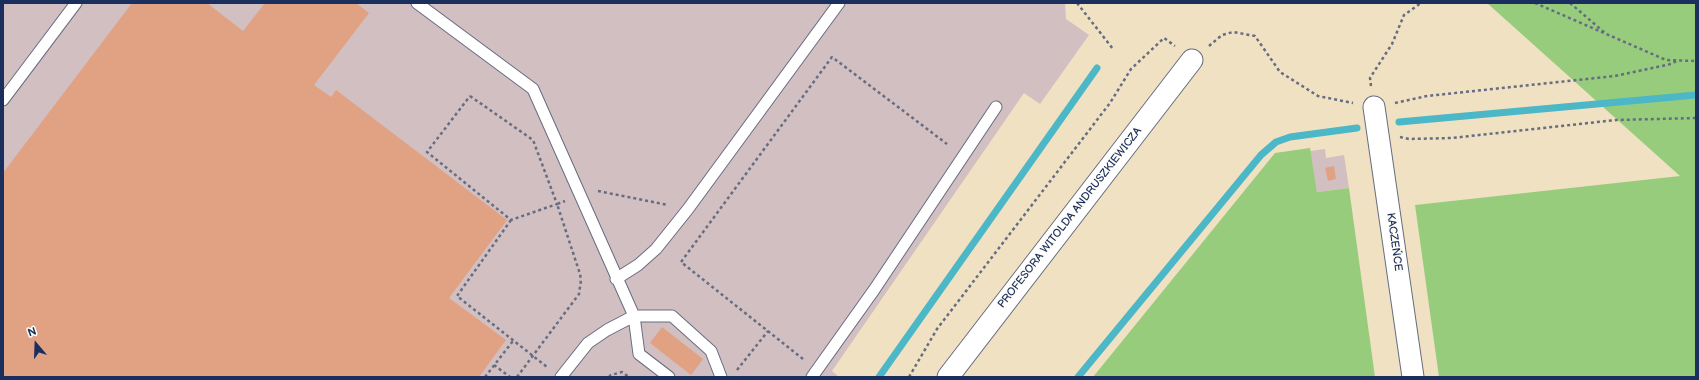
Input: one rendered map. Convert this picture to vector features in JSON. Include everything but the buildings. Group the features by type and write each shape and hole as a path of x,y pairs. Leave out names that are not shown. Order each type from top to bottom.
{"street":[{"name":"PROFESORA WITOLDA ANDRUSZKIEWICZA","path":"948,377 1192,60"},
{"name":"KACZEŃCE","path":"1374,106 1413,377"}],"lane":[{"path":"3,100 76,3"},
{"path":"417,3 533,90 616,280 634,316 639,354 669,377"},
{"path":"616,280 656,250 688,209 839,3"},
{"path":"815,374 874,290 996,107"},
{"path":"561,377 588,344 607,330 634,316 672,316 711,351 721,377"}],"path":[{"path":"1077,3 1113,49"},
{"path":"1374,106 1370,78 1392,44 1404,15 1421,3"},
{"path":"1534,3 1666,60 1696,61"},
{"path":"1570,3 1607,34"},
{"path":"1255,36 1280,72 1318,96 1374,106 1427,96 1615,76 1671,64 1678,60"},
{"path":"909,377 937,329 1110,103 1130,69 1164,38"},
{"path":"815,374 768,331 681,262 832,58 948,144"},
{"path":"511,220 427,152 470,96 533,140 557,204 580,274 581,286 579,294 516,377"},
{"path":"1378,134 1409,139 1452,138 1616,120 1696,118"},
{"path":"549,369 457,296 511,220 597,191 688,209"},
{"path":"736,371 768,331"},
{"path":"485,377 513,341"},
{"path":"494,365 510,377"},
{"path":"609,377 622,372 629,377"}],"shaded area":[{"path":"3,3 1065,3 1066,19 1089,35 1040,104 1024,93 832,371 839,377 3,377"},
{"path":"1325,149 1326,158 1344,155 1349,188 1317,192 1310,151"}],"green space":[{"path":"1487,3 1696,3 1696,377 1439,377 1415,205 1680,176"},
{"path":"1310,148 1317,192 1349,188 1375,377 1093,377 1275,153"}],"waterway":[{"path":"879,377 1097,68"},
{"path":"1399,122 1696,95"},
{"path":"1078,377 1261,155 1276,142 1290,137 1357,128"}]}
